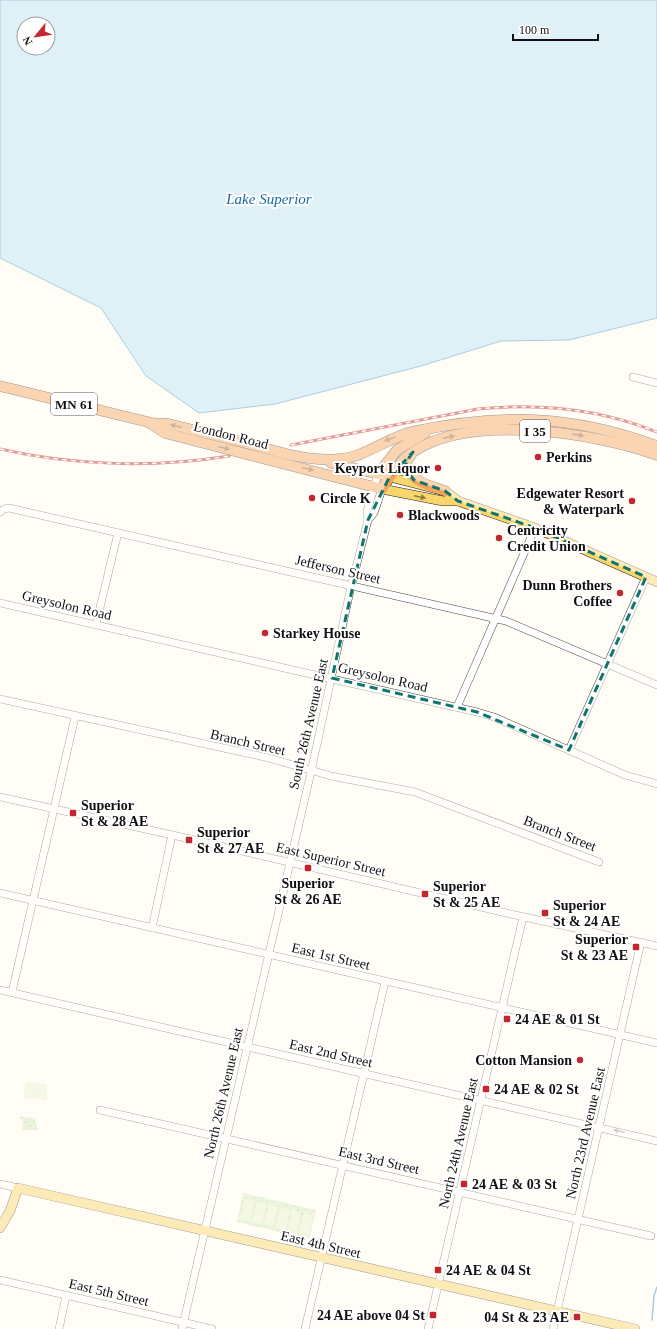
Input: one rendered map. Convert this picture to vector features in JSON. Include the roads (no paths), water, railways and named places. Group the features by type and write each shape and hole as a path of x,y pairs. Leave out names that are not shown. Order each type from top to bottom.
{"highway":[{"name":"London Road","path":"0,386 148,422 165,433 378,488"},
{"name":"I 35","path":"378,474 397,450 412,440 442,427 490,419 523,418 572,422 620,433 657,446"},
{"name":"MN 61","path":"148,422 169,424 295,456"},
{"path":"295,456 330,460 348,458 395,437 416,431 442,427"},
{"name":"I 35","path":"389,478 398,466 413,452 439,440 468,433 516,429 577,435 617,442 657,456"},
{"path":"413,452 406,462 407,471 414,480 445,491"},
{"name":"London Road","path":"295,456 378,474"},
{"path":"378,488 389,478"}],"main road":[{"name":"London Road","path":"378,474 445,491 458,501 535,528 657,582"},
{"name":"London Road","path":"378,488 443,501 458,501"},
{"name":"East 4th Street","path":"18,1188 205,1232 635,1329"},
{"path":"0,1228 10,1211 18,1188"}],"street":[{"path":"633,377 657,383"},
{"name":"South 26th Avenue East","path":"289,863 368,520 367,511 378,488 378,474"},
{"name":"Jefferson Street","path":"2,510 10,508 352,585 515,624 657,685"},
{"path":"457,707 535,528"},
{"path":"96,624 118,533"},
{"path":"569,750 646,577"},
{"name":"Greysolon Road","path":"0,603 332,678 494,717 626,776 657,784"},
{"name":"Branch Street","path":"0,699 75,717 269,758 311,772 422,794 600,862"},
{"path":"12,992 75,717"},
{"name":"East Superior Street","path":"0,797 172,835 523,917 657,946"},
{"path":"152,928 172,835"},
{"name":"North 26th Avenue East","path":"183,1326 289,863"},
{"name":"East 1st Street","path":"0,893 657,1044"},
{"name":"North 24th Avenue East","path":"428,1329 523,917"},
{"name":"North 23rd Avenue East","path":"553,1329 641,942"},
{"path":"305,1329 385,982"},
{"name":"East 2nd Street","path":"0,990 364,1074 599,1126 657,1141"},
{"name":"East 3rd Street","path":"100,1110 651,1236"},
{"name":"East 4th Street","path":"0,1184 18,1188"},
{"name":"East 5th Street","path":"0,1280 183,1326 212,1329"},
{"path":"59,1329 66,1296"}],"water":[{"name":"Lake Superior","path":"0,0 657,0 657,318 569,340 501,341 421,366 275,404 199,413 146,376 101,308 0,258"}],"waterway":[{"path":"652,1320 654,1296 657,1287"}],"railway":[{"path":"291,445 478,409 501,407 546,408 591,413 635,424 657,432"},
{"path":"0,449 28,455 85,462 144,464 201,460 229,456"}],"place":[{"name":"Perkins","path":"538,457"},
{"name":"Keyport Liquor","path":"438,468"},
{"name":"Circle K","path":"312,498"},
{"name":"Edgewater Resort & Waterpark","path":"632,501"},
{"name":"Blackwoods","path":"400,515"},
{"name":"Centricity Credit Union","path":"499,538"},
{"name":"Dunn Brothers Coffee","path":"620,593"},
{"name":"Starkey House","path":"265,633"},
{"name":"Superior St & 28 AE","path":"73,813"},
{"name":"Superior St & 27 AE","path":"189,840"},
{"name":"Superior St & 26 AE","path":"308,868"},
{"name":"Superior St & 25 AE","path":"425,894"},
{"name":"Superior St & 24 AE","path":"545,913"},
{"name":"Superior St & 23 AE","path":"636,947"},
{"name":"24 AE & 01 St","path":"507,1019"},
{"name":"Cotton Mansion","path":"580,1060"},
{"name":"24 AE & 02 St","path":"486,1089"},
{"name":"24 AE & 03 St","path":"464,1184"},
{"name":"24 AE & 04 St","path":"438,1270"},
{"name":"24 AE above 04 St","path":"433,1315"},
{"name":"04 St & 23 AE","path":"577,1317"}]}
